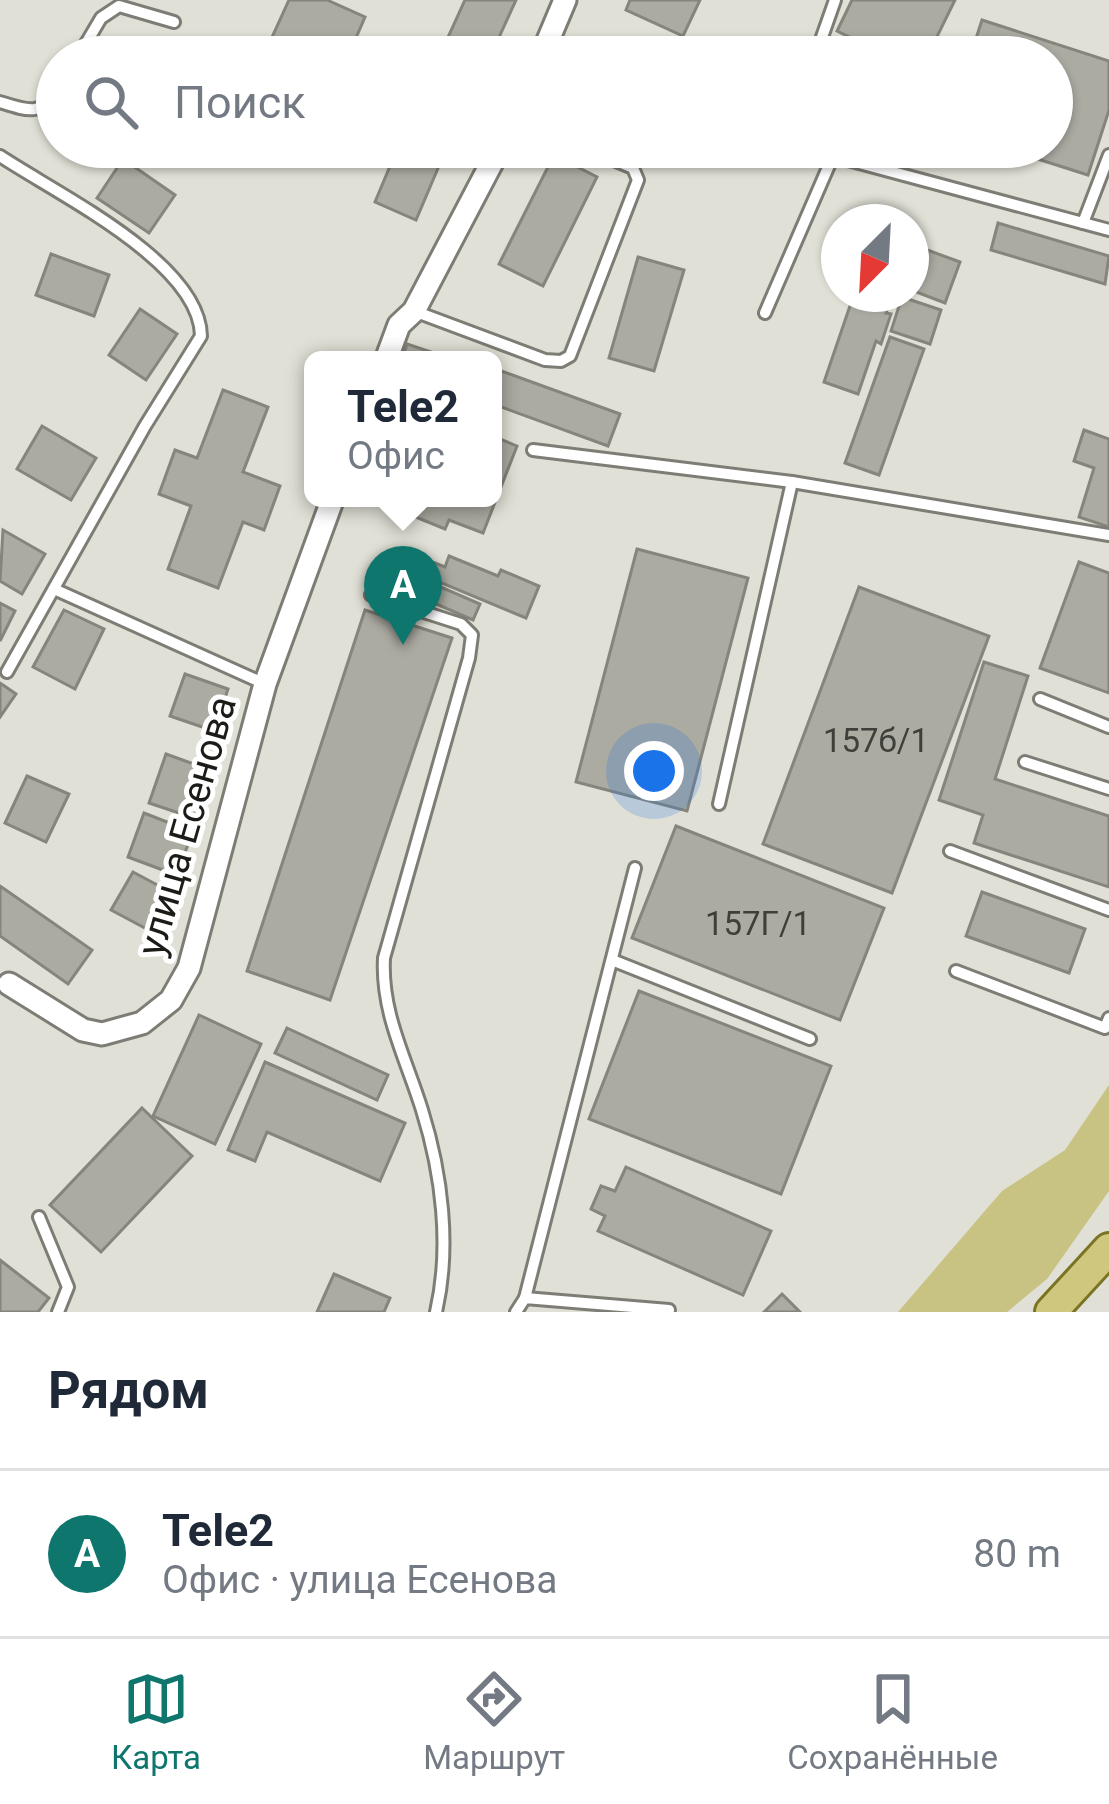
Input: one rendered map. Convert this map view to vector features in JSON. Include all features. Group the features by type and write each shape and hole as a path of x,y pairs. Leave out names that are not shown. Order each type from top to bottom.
{"main road":[{"path":"1051,1312 1109,1249"}],"street":[{"path":"550,36 565,0"},
{"path":"390,351 489,168"},
{"name":"улица Есенова","path":"10,984 83,1030 102,1034 142,1022 171,1000 189,968 265,684 330,507"}],"lane":[{"path":"822,36 835,0"},
{"path":"90,36 101,17 119,6 174,22"},
{"path":"0,102 36,110"},
{"path":"1083,223 1109,155"},
{"path":"0,156 116,226 194,304 201,336 7,672"},
{"path":"414,311 544,360 570,356 638,180 633,168"},
{"path":"765,314 823,168"},
{"path":"886,168 1109,230"},
{"path":"533,451 792,482 1109,535"},
{"path":"719,804 792,482"},
{"path":"54,589 265,684"},
{"path":"371,595 461,624 472,635 384,958 382,991 424,1115 444,1221 445,1273 436,1312"},
{"path":"1040,700 1109,727"},
{"path":"1025,762 1109,789"},
{"path":"950,851 1109,910"},
{"path":"516,1312 525,1298 635,868"},
{"path":"612,960 810,1039"},
{"path":"956,971 1105,1028 1109,1018"},
{"path":"39,1216 68,1287 58,1312"},
{"path":"525,1298 669,1310"}],"shaded area":[{"path":"1109,1085 1109,1191 1047,1279 1007,1312 898,1312 1002,1191 1065,1150"}],"building":[{"path":"289,0 327,0 365,17 357,36 273,36"},
{"path":"465,0 516,0 500,36 449,36"},
{"path":"630,0 700,0 683,36 626,10"},
{"path":"852,0 955,0 937,36 847,36 837,31"},
{"path":"982,20 1032,36 977,36"},
{"path":"1073,49 1109,61 1109,110 1088,175 1066,168 1073,168"},
{"path":"117,168 136,168 175,195 149,233 97,198"},
{"path":"389,168 438,168 416,220 375,202"},
{"path":"547,168 579,168 597,177 543,286 499,264"},
{"path":"998,223 1109,256 1105,284 991,250"},
{"path":"929,251 960,262 945,303 929,297"},
{"path":"51,254 109,275 94,316 36,295"},
{"path":"638,257 684,270 654,371 609,358"},
{"path":"929,306 941,310 930,344 891,331 897,312 929,312"},
{"path":"140,309 177,334 146,380 109,355"},
{"path":"848,312 891,314 858,394 824,382"},
{"path":"890,337 924,349 879,475 845,463"},
{"path":"502,371 620,414 608,446 502,407"},
{"path":"223,390 268,407 243,472 280,486 264,530 243,522 218,588 168,569 191,506 159,494 175,450 197,458"},
{"path":"42,426 96,458 71,500 17,469"},
{"path":"1084,430 1109,439 1109,527 1079,517 1094,468 1074,461"},
{"path":"502,440 517,446 502,484"},
{"path":"417,507 493,507 483,533 449,520 445,529 413,516"},
{"path":"3,530 45,554 22,594 0,581"},
{"path":"637,549 748,578 687,811 576,782"},
{"path":"449,556 539,586 526,618 420,574 425,559 445,567"},
{"path":"1079,562 1109,573 1109,693 1040,668"},
{"path":"404,571 480,604 473,620 397,587"},
{"path":"859,587 989,636 892,893 763,844"},
{"path":"0,603 15,611 0,641"},
{"path":"64,610 104,629 75,689 33,667"},
{"path":"365,610 452,638 330,1000 247,971"},
{"path":"984,662 1028,676 995,779 1109,816 1109,887 974,843 983,815 939,800"},
{"path":"185,674 228,689 214,731 170,716"},
{"path":"0,683 16,694 0,717"},
{"path":"166,754 213,771 197,819 149,803"},
{"path":"27,776 69,794 46,842 5,823"},
{"path":"144,813 193,832 176,875 128,857"},
{"path":"676,826 884,908 840,1020 632,938"},
{"path":"133,872 180,897 158,935 111,910"},
{"path":"0,886 92,950 68,984 0,936"},
{"path":"982,892 1085,929 1069,973 966,936"},
{"path":"639,991 831,1066 781,1194 589,1119"},
{"path":"199,1015 261,1044 215,1144 153,1116"},
{"path":"287,1028 388,1075 377,1100 275,1053"},
{"path":"265,1062 405,1123 380,1181 267,1132 255,1161 228,1150"},
{"path":"142,1108 192,1156 101,1252 50,1205"},
{"path":"626,1167 771,1231 743,1295 598,1231 605,1216 591,1209 601,1186 615,1191"},
{"path":"0,1260 49,1298 38,1312 0,1312"},
{"path":"334,1274 390,1298 384,1312 317,1312"},
{"path":"782,1294 800,1312 764,1312"}],"place":[{"name":"Tele2","path":"403,645"}]}
